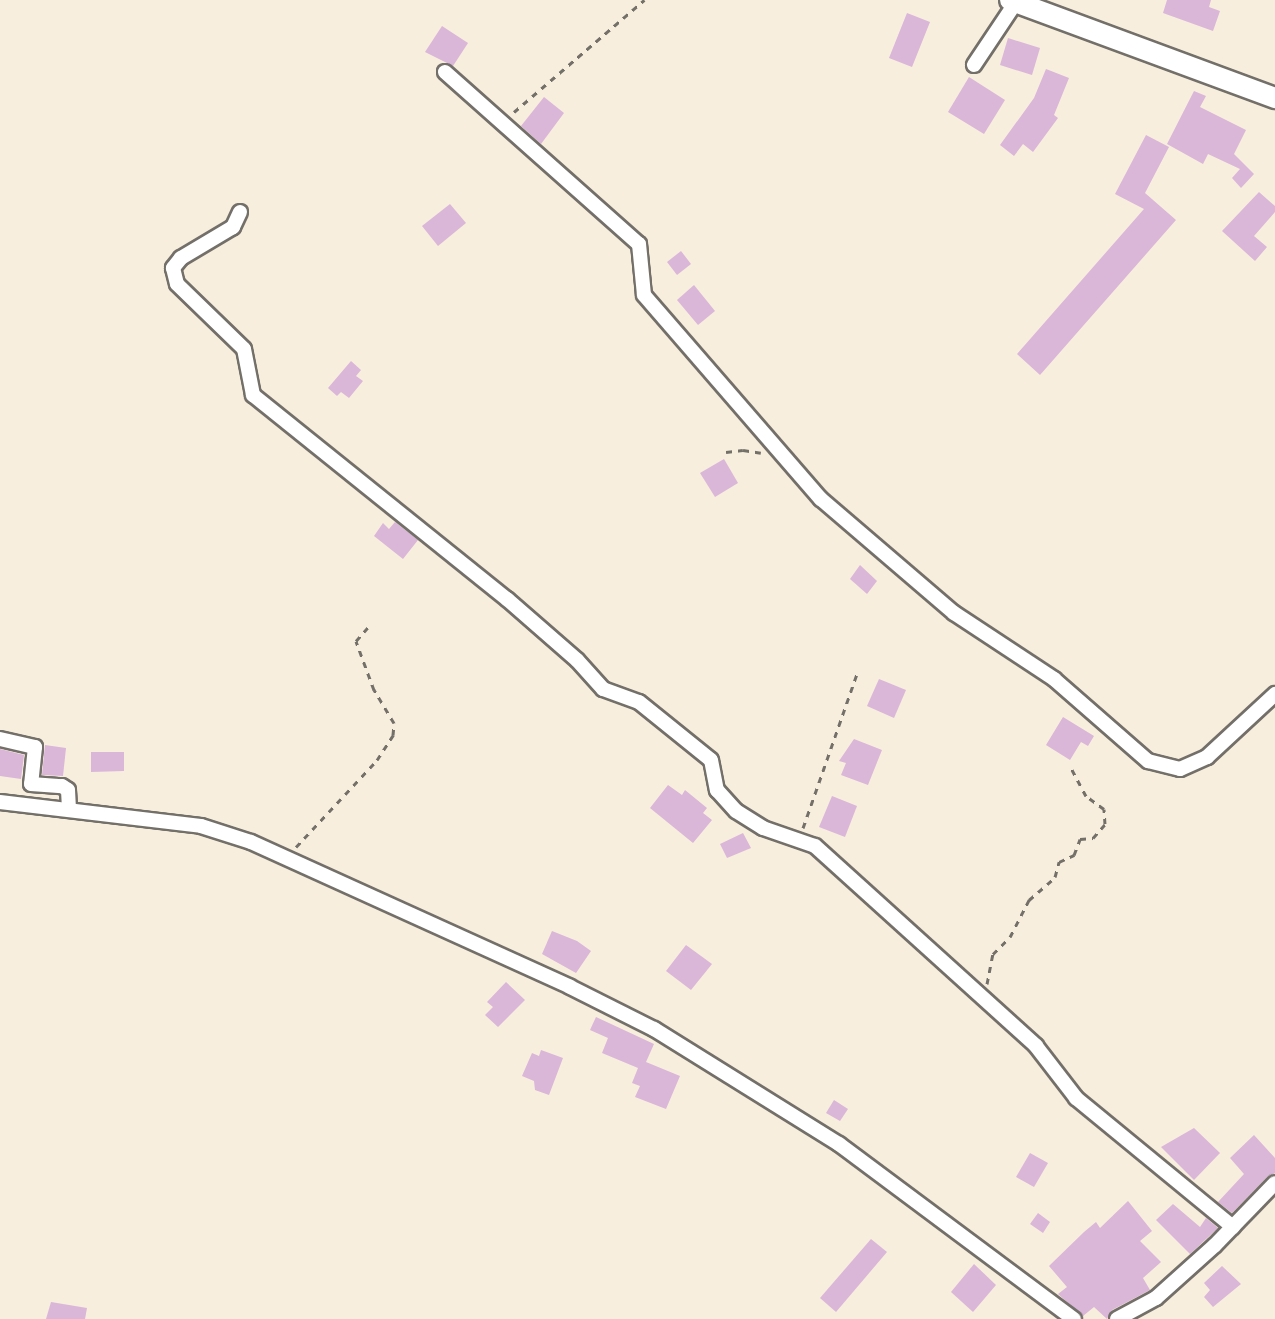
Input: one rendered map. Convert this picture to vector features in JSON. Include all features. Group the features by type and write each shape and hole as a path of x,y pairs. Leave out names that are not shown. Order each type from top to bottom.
{"street":[{"path":"974,65 1013,1 1275,98"},
{"path":"445,72 639,244 644,295 821,499 954,613 1054,679 1148,761 1180,769 1207,757 1275,694"},
{"path":"240,212 233,227 181,258 173,268 177,284 244,349 253,395 507,599 577,660 603,689 639,702 711,760 717,790 736,811 798,843 815,846 1036,1046 1076,1098 1233,1227"},
{"path":"0,739 35,747 31,784 62,786 68,790 69,808"},
{"path":"0,802 201,826 286,858 570,987 654,1029 839,1144 1074,1319"},
{"path":"1117,1319 1156,1298 1233,1227 1275,1183"}],"path":[{"path":"502,123 644,0"},
{"path":"726,452 743,450 763,454 778,449"},
{"path":"286,858 377,760 393,735 394,723 374,690 356,641 369,626"},
{"path":"798,843 858,671"},
{"path":"979,992 987,987 993,954 1010,937 1029,900 1055,877 1059,862 1074,855 1080,839 1093,838 1105,824 1104,809 1086,796 1070,766"}],"building":[{"path":"1167,0 1211,0 1209,7 1220,11 1213,31 1163,13"},
{"path":"907,13 930,22 912,67 889,58"},
{"path":"442,26 468,43 453,66 425,52"},
{"path":"1008,38 1040,48 1032,75 1000,65"},
{"path":"1046,69 1069,78 1054,115 1058,118 1033,152 1023,144 1014,156 1000,145 1034,98"},
{"path":"969,77 1005,100 984,134 948,112"},
{"path":"1194,91 1206,96 1200,107 1246,130 1234,154 1254,174 1241,188 1232,178 1240,169 1208,154 1203,164 1167,144"},
{"path":"544,97 564,113 541,144 521,126"},
{"path":"1146,135 1169,147 1145,193 1176,220 1040,375 1017,354 1144,209 1115,194"},
{"path":"1259,192 1275,206 1275,212 1254,236 1267,247 1255,261 1222,231"},
{"path":"450,204 466,223 438,246 422,226"},
{"path":"681,251 691,264 677,275 667,262"},
{"path":"694,285 715,311 698,325 677,300"},
{"path":"351,361 361,370 356,376 363,381 349,398 341,392 337,396 328,388"},
{"path":"724,459 738,483 715,497 700,473"},
{"path":"395,522 418,540 403,559 374,536 383,523 389,529"},
{"path":"860,565 877,581 867,594 850,579"},
{"path":"879,679 906,690 894,718 867,706"},
{"path":"1063,717 1094,736 1088,746 1081,742 1070,760 1046,745"},
{"path":"854,739 882,750 868,785 841,775 846,763 839,761"},
{"path":"45,745 66,748 63,776 42,775"},
{"path":"0,749 24,755 21,779 0,776"},
{"path":"91,752 124,752 124,771 91,772"},
{"path":"668,785 682,795 685,790 707,808 703,813 712,820 693,843 650,808"},
{"path":"832,796 857,806 845,837 819,827"},
{"path":"743,833 751,848 727,858 720,844"},
{"path":"552,931 577,941 591,951 576,973 542,954"},
{"path":"686,945 712,964 691,990 666,971"},
{"path":"506,982 525,1000 498,1027 485,1015 493,1007 487,1002"},
{"path":"596,1017 654,1044 646,1062 680,1076 666,1109 635,1097 640,1086 632,1083 638,1068 602,1053 608,1038 590,1030"},
{"path":"541,1050 563,1058 549,1095 535,1090 534,1081 522,1076 532,1053 539,1056"},
{"path":"834,1100 848,1109 840,1121 826,1113"},
{"path":"1194,1128 1220,1153 1194,1180 1161,1147"},
{"path":"1254,1135 1275,1158 1275,1173 1268,1176 1232,1213 1218,1202 1244,1174 1230,1158"},
{"path":"1030,1153 1048,1163 1034,1187 1016,1177"},
{"path":"1128,1201 1152,1231 1140,1241 1161,1262 1143,1278 1150,1290 1112,1310 1107,1319 1094,1307 1083,1316 1058,1294 1067,1287 1049,1266 1096,1222 1100,1228"},
{"path":"1173,1204 1200,1227 1206,1218 1218,1228 1190,1254 1156,1220"},
{"path":"1038,1213 1050,1222 1043,1233 1030,1224"},
{"path":"871,1239 887,1252 836,1312 820,1298"},
{"path":"974,1264 996,1285 973,1312 951,1292"},
{"path":"1222,1266 1241,1284 1213,1307 1204,1297 1210,1290 1204,1283"},
{"path":"51,1302 87,1308 85,1319 46,1319"}]}
